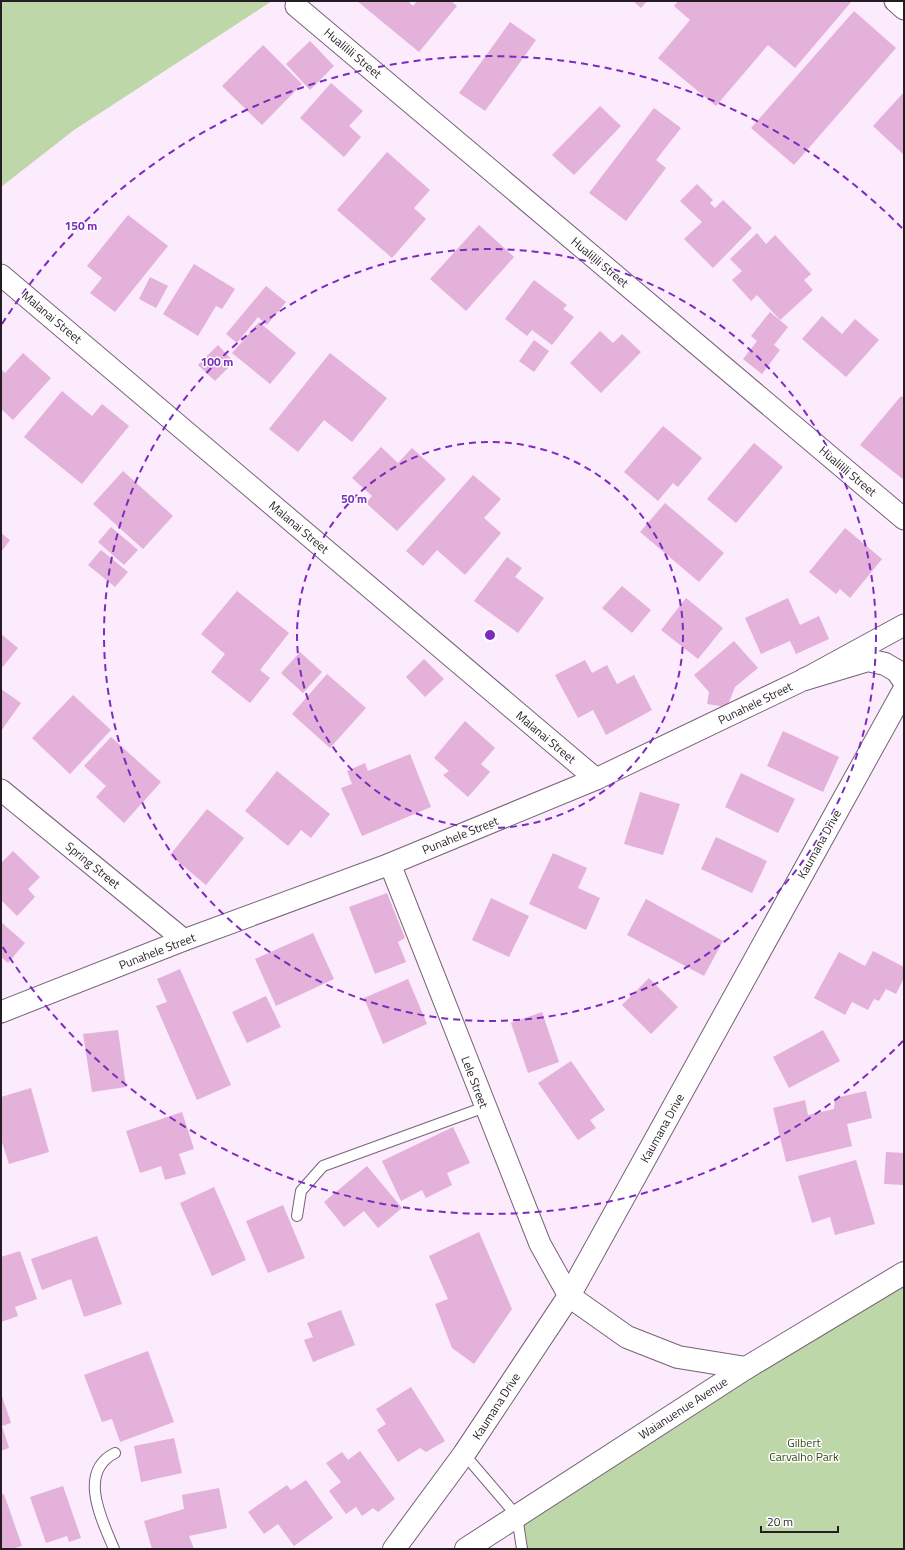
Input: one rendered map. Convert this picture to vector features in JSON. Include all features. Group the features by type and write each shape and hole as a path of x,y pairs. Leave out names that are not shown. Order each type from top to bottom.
{"street":[{"path":"895,1 904,8"},
{"name":"Hualilili Street","path":"296,6 904,519"},
{"name":"Malanai Street","path":"1,274 596,779"},
{"name":"Punahele Street","path":"1,1012 184,940 390,864 596,779 805,679 904,625"},
{"path":"805,679 868,660 885,664 897,671 904,681"},
{"name":"Kaumana Drive","path":"394,1549 464,1454 568,1296 904,690"},
{"name":"Spring Street","path":"1,790 184,940"},
{"name":"Lele Street","path":"390,864 540,1244 568,1296"},
{"name":"Waianuenue Avenue","path":"466,1549 746,1368 904,1273"},
{"path":"568,1296 627,1337 678,1357 746,1368"}],"lane":[{"path":"296,1216 301,1192 323,1166 485,1107"},
{"path":"114,1549 99,1514 94,1487 97,1469 106,1458 115,1453"},
{"path":"464,1454 517,1516 522,1549"}],"green space":[{"path":"1,1 272,1 74,130 1,187"},
{"name":"Gilbert Carvalho Park","path":"904,1273 904,1549 522,1549 517,1516"}],"building":[{"path":"357,1 408,1 413,6 417,1 451,1 457,6 419,52"},
{"path":"633,1 647,1 641,8"},
{"path":"678,1 852,1 795,68 768,45 716,106 658,58 690,20 674,6"},
{"path":"854,11 896,48 794,165 751,128"},
{"path":"510,22 536,40 485,111 459,93"},
{"path":"310,41 334,66 310,90 286,64"},
{"path":"263,45 302,84 262,125 222,86"},
{"path":"331,83 363,111 349,126 361,137 344,157 300,118"},
{"path":"904,92 904,155 873,126"},
{"path":"600,106 621,126 574,175 552,155"},
{"path":"654,108 681,128 656,160 666,168 626,221 589,193"},
{"path":"387,152 430,190 414,208 426,219 392,258 337,210"},
{"path":"697,184 713,200 710,203 715,208 723,200 752,228 713,268 684,239 702,222 680,201"},
{"path":"128,215 168,246 115,312 90,293 102,278 87,266"},
{"path":"479,225 514,257 466,311 430,279"},
{"path":"757,233 766,244 775,235 811,274 804,280 813,290 780,320 757,295 751,301 732,280 742,271 730,259"},
{"path":"194,264 235,289 222,309 216,306 198,336 163,314"},
{"path":"150,277 168,286 156,308 139,299"},
{"path":"534,280 567,305 563,309 574,317 552,345 532,330 527,336 505,319"},
{"path":"266,286 286,302 267,325 258,317 237,343 226,334"},
{"path":"770,312 788,327 774,345 780,350 762,374 743,359 757,341 751,336"},
{"path":"822,316 842,334 855,319 879,340 846,377 802,339"},
{"path":"259,322 296,353 270,384 232,353"},
{"path":"600,331 613,343 622,334 641,352 601,393 570,363"},
{"path":"534,340 549,351 534,372 519,361"},
{"path":"218,345 234,362 215,381 198,365"},
{"path":"23,353 51,378 13,420 1,409 1,369 5,373"},
{"path":"330,353 387,398 352,442 324,420 298,452 269,429"},
{"path":"62,391 92,416 102,404 129,426 82,484 24,437"},
{"path":"901,396 904,398 904,480 860,445"},
{"path":"663,426 702,458 678,487 673,483 658,501 624,472"},
{"path":"754,443 783,467 736,523 707,499"},
{"path":"381,447 398,463 412,448 446,479 397,531 366,503 372,496 352,478"},
{"path":"123,471 173,516 143,549 93,504"},
{"path":"473,475 501,499 484,518 501,533 465,575 437,550 423,566 406,551"},
{"path":"665,503 724,553 699,582 640,532"},
{"path":"111,527 138,550 124,565 98,542"},
{"path":"845,528 882,559 850,598 840,589 836,594 809,572"},
{"path":"1,533 10,540 1,552"},
{"path":"101,550 128,572 115,587 88,565"},
{"path":"507,557 522,568 515,577 544,598 518,633 474,601"},
{"path":"622,586 651,610 632,633 602,608"},
{"path":"237,591 289,633 260,670 270,678 250,703 211,672 225,654 201,634"},
{"path":"686,598 723,628 698,659 661,630"},
{"path":"788,598 800,625 819,616 829,639 796,654 790,641 761,654 745,618"},
{"path":"1,634 18,648 1,669"},
{"path":"734,641 758,668 735,687 727,707 707,704 709,692 694,675"},
{"path":"300,652 322,672 303,693 281,673"},
{"path":"424,659 444,679 425,697 406,677"},
{"path":"585,660 592,673 607,665 617,684 634,675 652,710 606,735 593,710 578,718 555,675"},
{"path":"327,674 366,708 330,748 292,714"},
{"path":"1,689 21,703 1,731"},
{"path":"73,695 111,730 70,774 32,738"},
{"path":"465,721 495,748 481,764 490,772 468,797 443,775 449,771 434,758"},
{"path":"783,731 839,757 823,792 767,766"},
{"path":"111,737 161,782 124,823 96,797 106,786 84,766"},
{"path":"410,754 431,807 362,836 341,788 352,784 347,771 365,763 368,771"},
{"path":"277,771 330,814 311,838 301,830 288,846 245,811"},
{"path":"741,773 795,799 778,833 725,807"},
{"path":"640,792 680,804 663,855 624,844"},
{"path":"207,809 244,838 206,885 170,855"},
{"path":"716,837 767,861 752,893 701,869"},
{"path":"13,851 40,877 28,889 35,897 17,916 1,900 1,863"},
{"path":"553,853 587,868 578,888 600,898 586,930 529,904"},
{"path":"387,893 405,938 398,942 406,962 375,974 349,907"},
{"path":"491,898 529,916 509,957 472,940"},
{"path":"646,899 723,941 704,976 627,935"},
{"path":"1,922 25,943 8,963 1,957"},
{"path":"313,933 334,979 276,1006 255,959"},
{"path":"873,951 904,967 904,978 896,994 886,989 879,1001 874,999 868,1010 852,1002 845,1015 814,998 839,952 865,966"},
{"path":"180,969 231,1085 197,1100 156,1006 167,1002 157,979"},
{"path":"649,978 678,1007 651,1034 622,1005"},
{"path":"408,979 427,1024 383,1044 364,998"},
{"path":"266,996 281,1027 247,1043 232,1012"},
{"path":"542,1012 559,1062 528,1073 511,1023"},
{"path":"118,1030 126,1087 92,1092 83,1034"},
{"path":"823,1030 840,1061 789,1088 773,1057"},
{"path":"571,1061 605,1110 590,1120 596,1128 578,1140 538,1083"},
{"path":"31,1088 49,1152 9,1164 1,1139 1,1097"},
{"path":"866,1091 872,1118 847,1124 852,1146 786,1162 773,1108 805,1100 808,1115 834,1109 835,1098"},
{"path":"182,1112 194,1149 179,1154 186,1174 165,1180 161,1166 140,1173 126,1131"},
{"path":"453,1127 470,1163 447,1173 452,1185 426,1198 422,1190 401,1201 382,1161"},
{"path":"886,1152 904,1153 904,1185 884,1184"},
{"path":"856,1160 875,1224 835,1235 830,1217 812,1223 798,1176"},
{"path":"367,1166 402,1208 378,1228 364,1211 344,1227 324,1202"},
{"path":"214,1187 246,1260 212,1276 180,1203"},
{"path":"283,1205 305,1258 268,1273 246,1221"},
{"path":"479,1232 512,1309 474,1364 452,1348 435,1304 448,1299 429,1256"},
{"path":"97,1236 122,1304 84,1317 71,1279 42,1290 31,1259"},
{"path":"20,1251 37,1299 15,1307 18,1316 1,1322 1,1257"},
{"path":"341,1310 355,1345 313,1362 304,1340 313,1337 307,1323"},
{"path":"148,1351 174,1422 120,1442 112,1419 102,1422 84,1375"},
{"path":"411,1387 445,1441 426,1452 420,1448 398,1462 377,1430 386,1424 376,1409"},
{"path":"1,1393 11,1423 2,1426 9,1448 1,1451"},
{"path":"174,1438 182,1473 141,1482 134,1446"},
{"path":"360,1451 395,1499 378,1512 373,1508 362,1516 356,1507 346,1514 329,1491 341,1482 326,1463 342,1452 348,1460"},
{"path":"306,1480 333,1518 294,1546 278,1524 264,1534 248,1512 287,1485 291,1490"},
{"path":"63,1486 81,1538 69,1542 67,1536 46,1543 30,1497"},
{"path":"219,1488 227,1528 189,1536 194,1549 152,1549 144,1521 184,1509 182,1495"},
{"path":"4,1494 22,1546 11,1549 1,1549 1,1495"}]}
